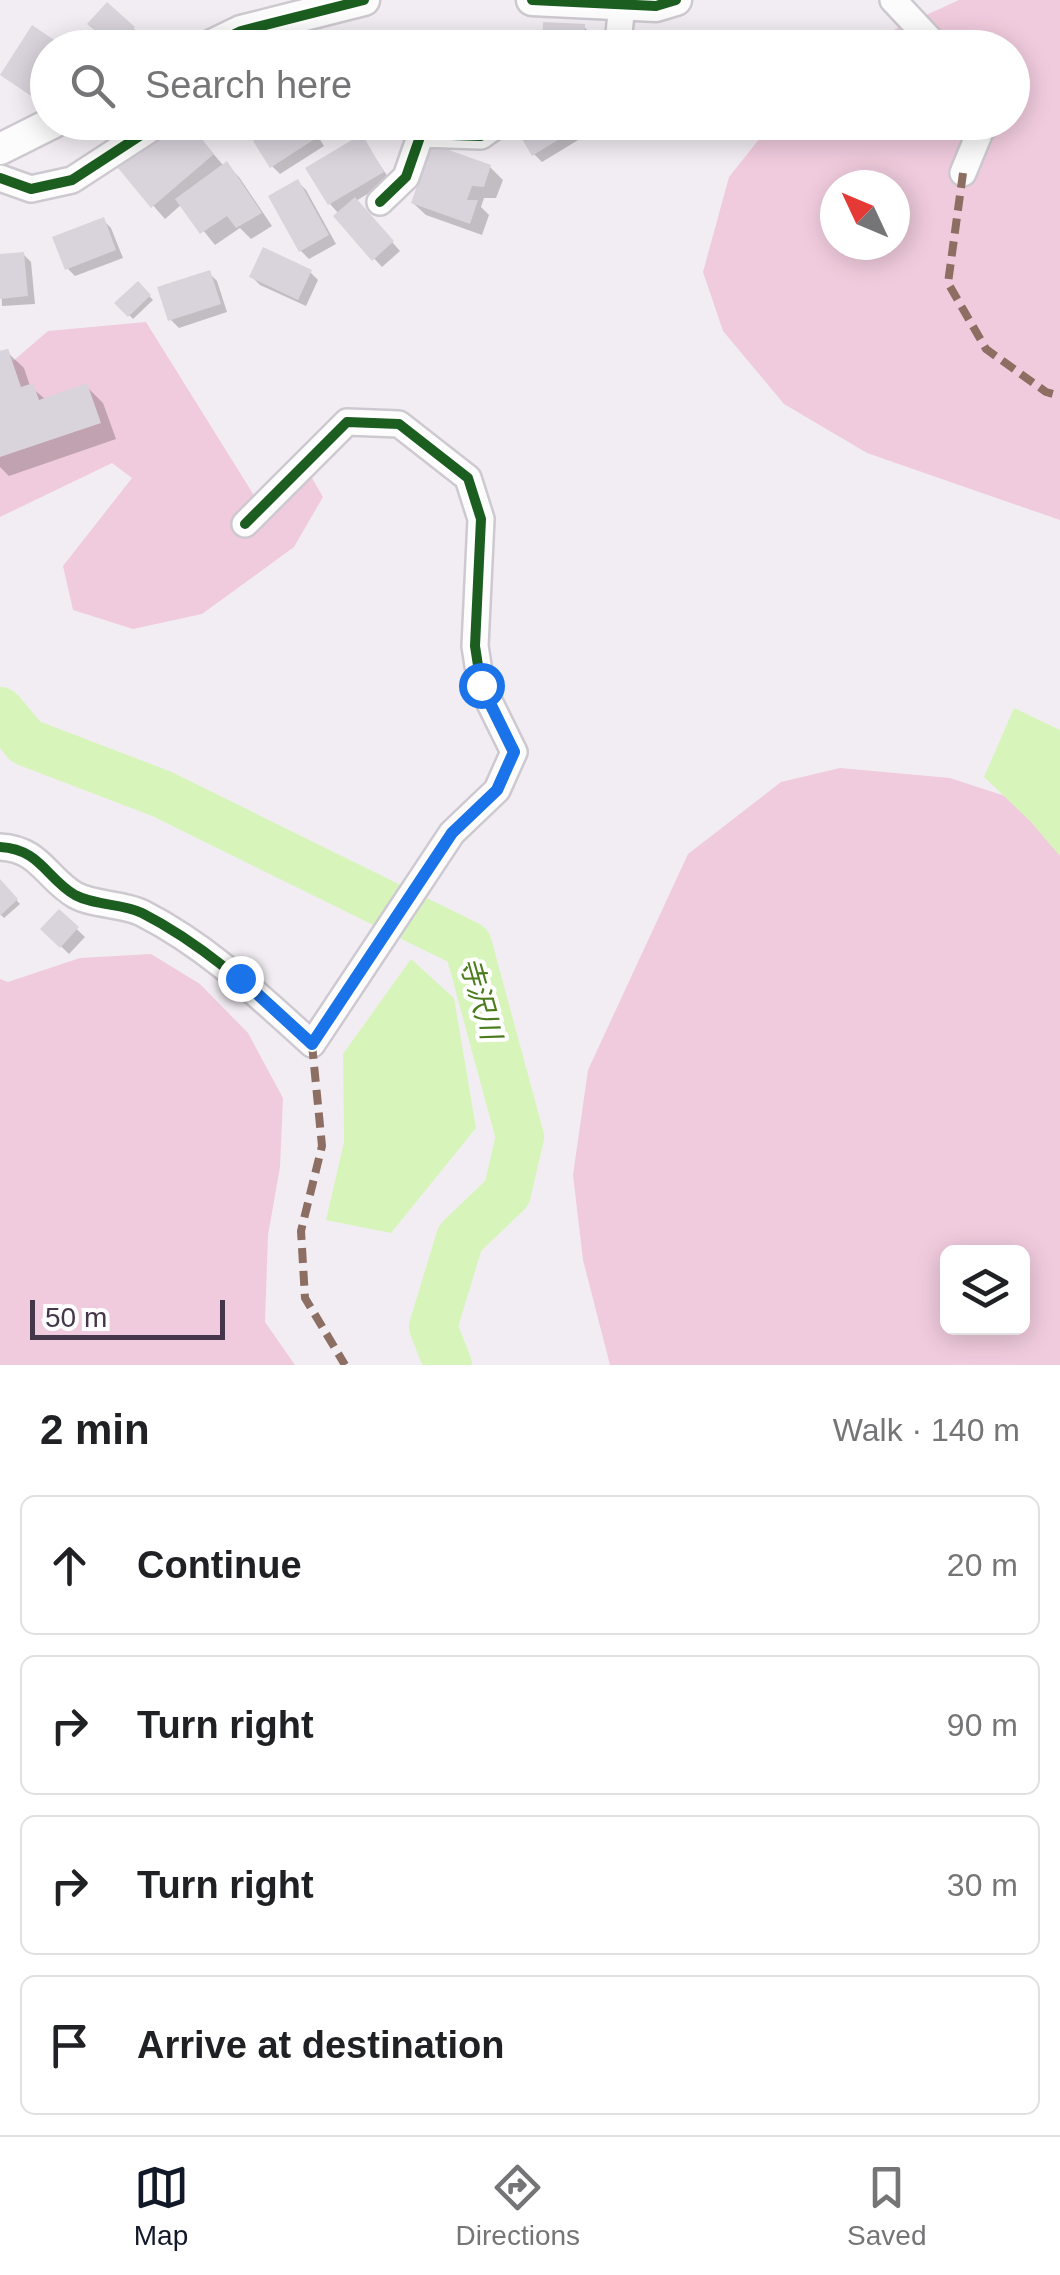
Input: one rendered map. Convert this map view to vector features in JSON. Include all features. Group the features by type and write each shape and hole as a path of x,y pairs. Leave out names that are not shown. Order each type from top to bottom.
{"street":[{"path":"279,30 364,0"},
{"path":"532,0 656,6 676,0"},
{"path":"893,0 921,30"},
{"path":"619,30 622,4"},
{"path":"0,149 30,134"},
{"path":"0,178 31,190 72,180 133,140"},
{"path":"380,202 406,177 419,140"},
{"path":"963,173 977,140"},
{"path":"0,847 39,860 76,896 138,910 182,936 240,978 312,1044 452,833 497,790 514,752 481,685 475,646 482,519 468,478 398,424 347,422 246,524"}],"shaded area":[{"path":"959,0 1060,0 1060,520 867,453 784,404 723,331 703,272 729,177 758,140 1030,140 1030,30 893,30"},
{"path":"146,322 255,497 298,454 323,497 294,547 202,614 133,629 73,610 63,566 132,478 112,463 0,517 0,351 8,349 13,361 48,331"},
{"path":"1014,708 1060,730 1060,856 984,777"},
{"path":"840,768 950,778 1060,814 1060,1365 610,1365 583,1260 573,1175 588,1070 688,854 781,782"},
{"path":"151,954 200,984 248,1033 283,1098 280,1167 268,1235 265,1322 295,1365 0,1365 0,979 8,982 80,958"},
{"path":"411,959 454,998 476,1128 391,1233 326,1220 344,1142 343,1054"}],"building":[{"path":"107,2 135,27 94,30 87,24"},
{"path":"543,22 585,24 585,30 543,30"},
{"path":"32,25 39,30 30,30 30,95 0,75"},
{"path":"151,140 203,140 214,154 151,208 118,168"},
{"path":"254,140 313,140 270,168"},
{"path":"352,140 365,140 384,172 328,205 305,168"},
{"path":"523,140 558,140 532,156"},
{"path":"432,144 491,165 484,187 472,186 467,200 478,200 470,224 411,203"},
{"path":"227,161 262,213 236,228 227,216 200,234 175,199"},
{"path":"298,179 329,235 299,252 268,196"},
{"path":"355,197 394,241 372,261 333,216"},
{"path":"104,217 116,250 65,270 52,237"},
{"path":"263,247 312,270 298,300 249,277"},
{"path":"24,252 28,296 0,299 0,254"},
{"path":"210,270 221,304 168,321 157,287"},
{"path":"138,281 151,295 128,317 114,303"},
{"path":"8,349 21,387 33,383 39,400 87,383 101,423 0,457 0,351"},
{"path":"0,879 18,899 0,916"},
{"path":"59,909 79,927 60,948 40,929"}],"waterway":[{"name":"寺沢川","path":"0,711 26,742 162,794 468,945 520,1137 507,1193 460,1238 433,1327 448,1365"}],"marked path":[{"path":"963,173 948,283 986,349 1046,392 1060,396"},
{"path":"312,1044 322,1146 301,1231 305,1298 345,1365"}],"cycle path":[{"path":"245,30 364,0"},
{"path":"532,0 656,6 676,0"},
{"path":"0,178 31,189 72,180 133,140"},
{"path":"380,202 406,177 419,140"},
{"path":"0,847 25,853 75,895 134,910 166,926 232,973 312,1044 452,833 497,790 514,752 481,685 475,646 481,519 468,478 399,424 347,422 245,524"}],"route":[{"path":"240,978 312,1044 452,833 497,790 514,752 481,685"}]}
